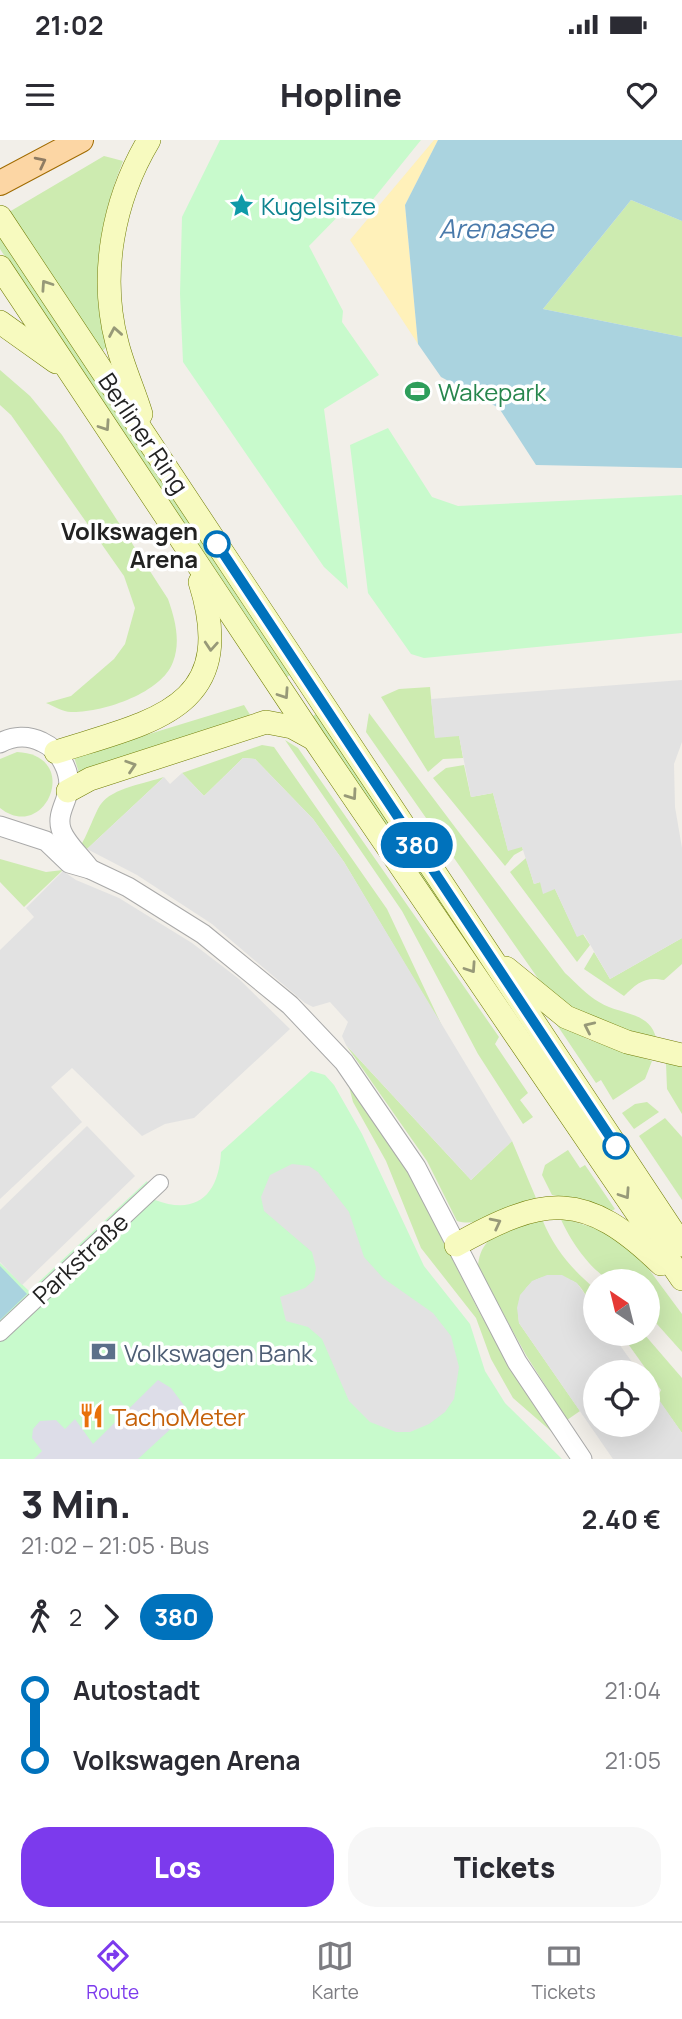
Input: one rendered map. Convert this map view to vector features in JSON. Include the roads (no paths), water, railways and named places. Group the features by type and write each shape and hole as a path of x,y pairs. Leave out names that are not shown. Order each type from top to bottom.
{"main road":[{"path":"0,183 81,140"},
{"path":"149,140 123,195 110,254 110,277 117,342 151,444"},
{"name":"Berliner Ring","path":"0,216 682,1245"},
{"name":"Berliner Ring","path":"0,267 314,739 682,1281"},
{"path":"0,322 67,370"},
{"path":"56,752 156,720 177,706 196,687 211,656 212,635 209,609 192,556"},
{"path":"64,801 90,779 266,722 292,727 314,739"},
{"path":"488,953 566,1017 597,1032 668,1052"},
{"path":"456,1245 495,1223 528,1210 570,1209 615,1224 682,1281"}],"street":[{"path":"0,743 10,738 30,737 44,742 56,752 67,770 61,830 90,869"},
{"path":"24,832 44,825 64,801"},
{"path":"0,826 46,841 69,863 90,869 128,887 203,934 248,968 306,1021 350,1070 416,1167 517,1362 582,1459"},
{"name":"Parkstraße","path":"0,1333 160,1183"}],"water":[{"name":"Arenasee","path":"438,140 682,140 682,221 631,200 543,309 682,337 682,468 536,465 499,408 441,377 418,344 405,205"},
{"path":"0,1266 27,1294 0,1320"}],"place":[{"name":"Kugelsitze","path":"241,205"},
{"name":"Wakepark","path":"418,391"},
{"name":"Volkswagen Arena","path":"217,544"},
{"name":"Volkswagen Bank","path":"104,1352"},
{"name":"TachoMeter","path":"92,1416"}]}
